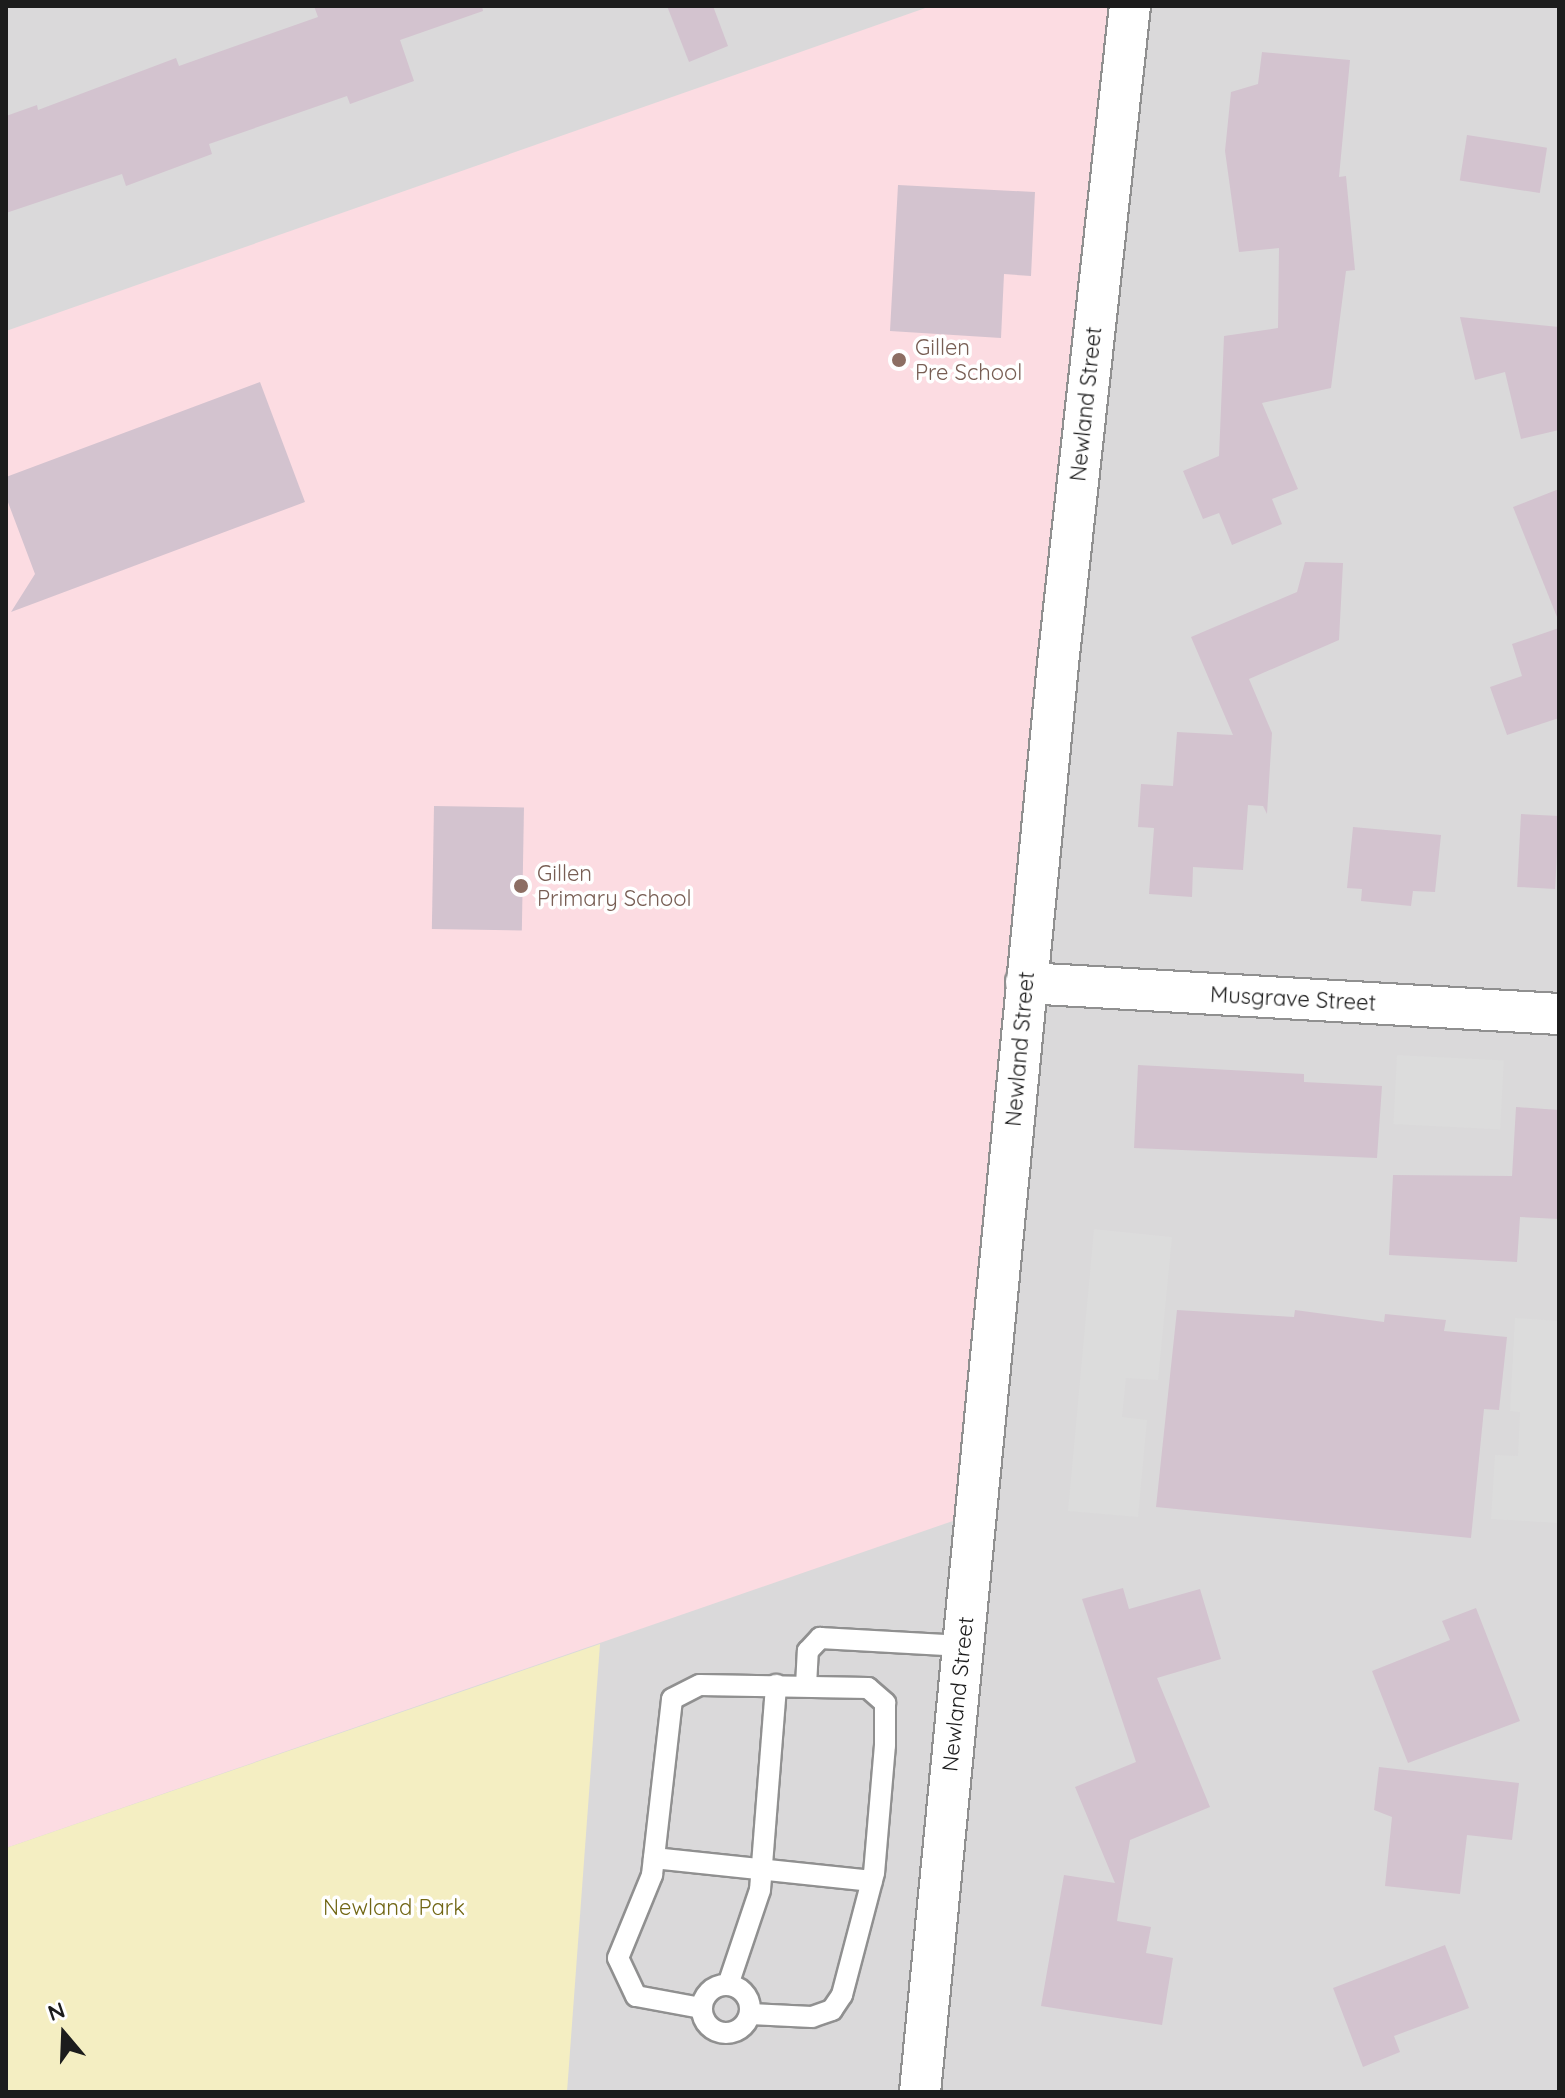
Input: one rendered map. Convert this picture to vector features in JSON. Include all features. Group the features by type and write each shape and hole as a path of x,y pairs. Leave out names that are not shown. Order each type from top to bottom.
{"street":[{"name":"Newland Street","path":"920,2092 1026,983 1130,6"},
{"name":"Musgrave Street","path":"1026,983 1559,1014"}],"lane":[{"path":"806,1686 808,1651 820,1638 963,1646"},
{"path":"728,1985 733,1958 756,1905 762,1869 776,1685"},
{"path":"701,2008 636,1996 620,1970 619,1948 647,1891 654,1858 672,1699 692,1686 868,1688 885,1703 872,1881 832,2010 812,2017 750,2014"},
{"path":"654,1858 872,1881"},
{"path":"701,2008 713,1988 728,1985 743,1991 750,2014"},
{"path":"701,2008 707,2025 722,2033 740,2029 750,2014"}],"shaded area":[{"path":"6,6 1559,6 1559,2092 6,2092"},
{"name":"Gillen Primary School","path":"931,6 1130,6 976,1513 6,1848 6,331"},
{"path":"1397,1055 1504,1061 1500,1130 1393,1124"},
{"path":"1094,1229 1172,1237 1158,1380 1126,1378 1122,1417 1147,1420 1138,1517 1068,1511"},
{"path":"1515,1318 1559,1321 1559,1523 1491,1519 1495,1455 1518,1456 1520,1412 1510,1411"}],"green space":[{"name":"Newland Park","path":"600,1644 567,2092 6,2092 6,1848"}],"building":[{"path":"314,6 482,6 483,11 400,40 414,81 350,104 347,96 209,144 212,154 126,186 122,174 6,213 6,116 37,105 38,110 176,58 179,66 318,17"},
{"path":"667,6 713,6 728,46 689,62"},
{"path":"1262,52 1350,60 1339,177 1346,176 1355,270 1346,271 1331,388 1262,403 1298,489 1272,499 1282,524 1232,545 1219,513 1203,519 1183,471 1219,456 1224,336 1278,328 1279,248 1239,252 1225,151 1231,92 1258,84"},
{"path":"1467,135 1547,148 1540,193 1460,180"},
{"name":"Gillen Pre School","path":"898,185 1035,192 1031,276 1004,274 1001,338 890,331"},
{"path":"1460,317 1559,327 1559,430 1521,439 1505,372 1475,380"},
{"path":"260,382 305,502 11,612 35,574 6,497 6,477"},
{"path":"1559,489 1559,616 1557,617 1513,507"},
{"path":"1305,562 1343,563 1339,640 1249,679 1272,733 1267,814 1263,806 1248,805 1243,870 1193,867 1192,897 1149,894 1154,828 1138,827 1141,784 1173,786 1177,732 1233,735 1191,637 1297,592"},
{"path":"1559,628 1559,718 1507,735 1490,687 1522,676 1512,644"},
{"path":"434,806 524,808 522,931 432,929"},
{"path":"1521,814 1559,816 1555,889 1517,887"},
{"path":"1353,827 1441,835 1435,892 1413,891 1411,906 1361,901 1362,889 1347,888"},
{"path":"1138,1065 1304,1074 1304,1082 1382,1086 1377,1158 1134,1148"},
{"path":"1516,1107 1559,1110 1559,1219 1520,1217 1517,1262 1389,1255 1393,1175 1512,1176"},
{"path":"1177,1310 1294,1317 1295,1310 1384,1322 1385,1314 1446,1320 1444,1331 1507,1337 1499,1410 1484,1409 1471,1538 1156,1507"},
{"path":"1123,1588 1129,1609 1200,1589 1221,1659 1157,1678 1210,1807 1130,1840 1117,1921 1151,1927 1146,1953 1173,1958 1162,2025 1041,2006 1064,1875 1115,1883 1075,1787 1136,1762 1082,1599"},
{"path":"1476,1608 1520,1721 1408,1763 1372,1671 1450,1640 1442,1621"},
{"path":"1379,1767 1519,1783 1512,1840 1467,1835 1460,1894 1385,1886 1392,1817 1374,1810"},
{"path":"1445,1945 1469,2008 1394,2036 1400,2052 1363,2067 1333,1988"}],"place":[{"name":"Gillen Pre School","path":"899,360"},
{"name":"Gillen Primary School","path":"521,886"}]}
